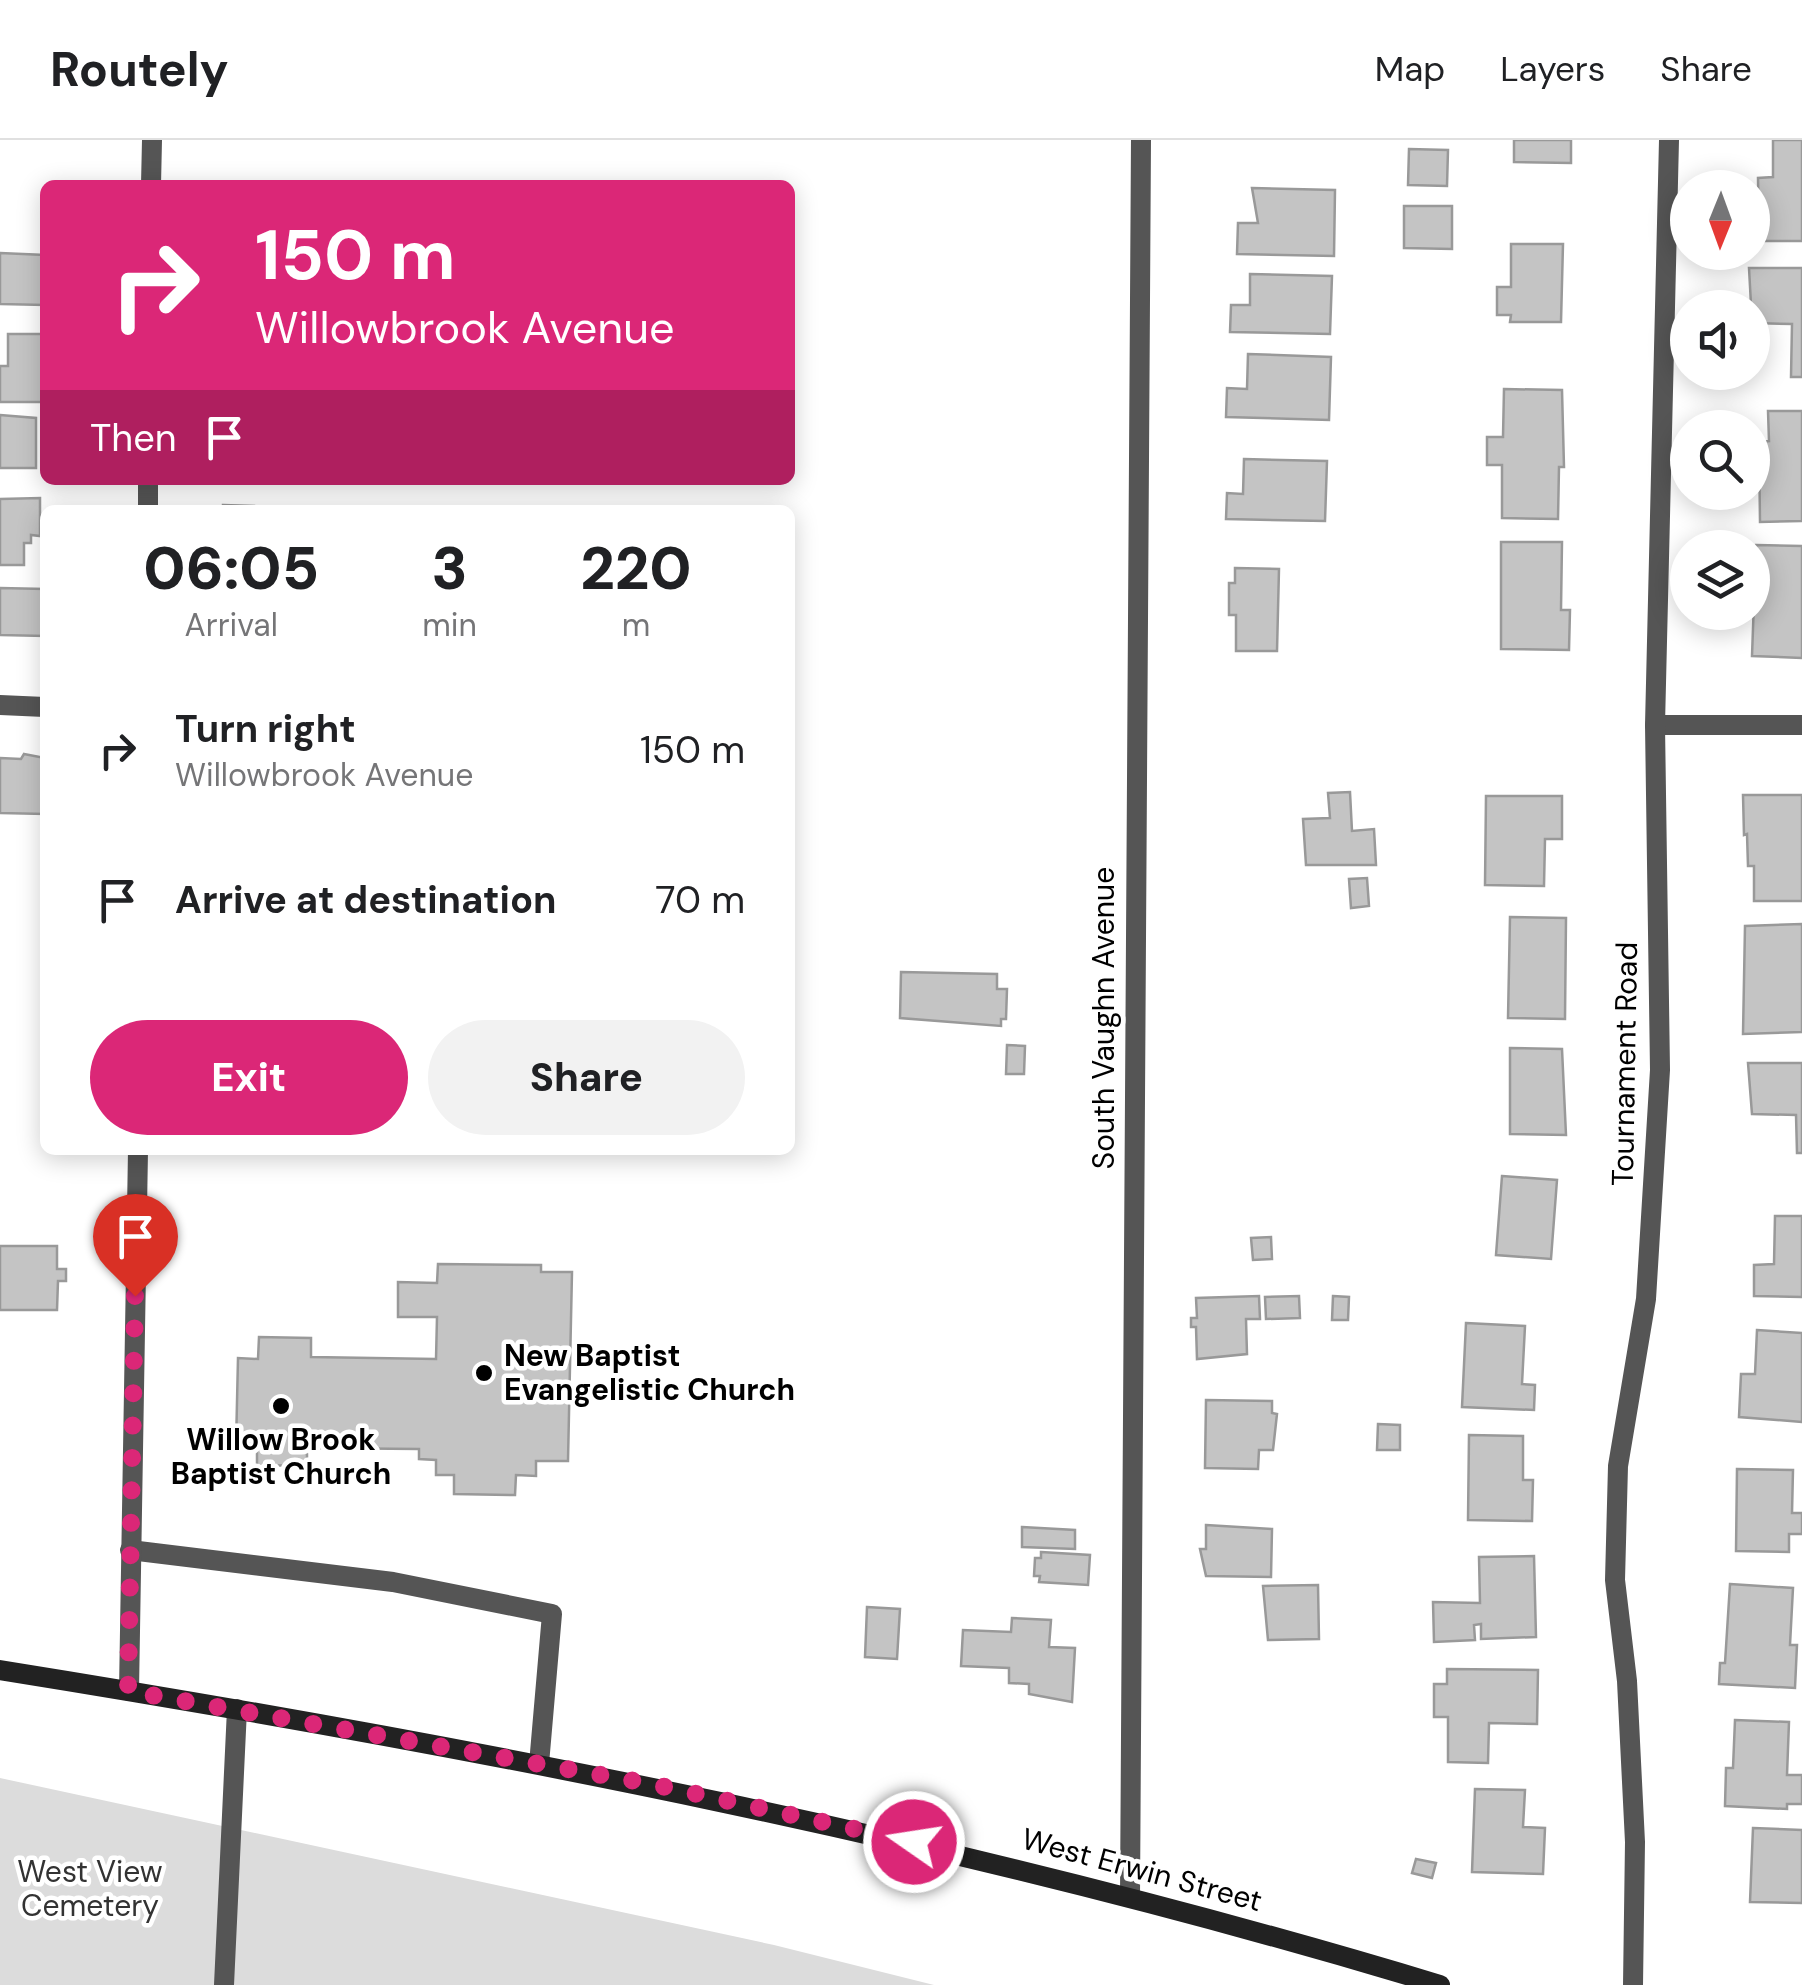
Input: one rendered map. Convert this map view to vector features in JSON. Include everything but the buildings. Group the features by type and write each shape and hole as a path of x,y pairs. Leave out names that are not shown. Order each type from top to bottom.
{"main road":[{"name":"West Erwin Street","path":"0,1670 539,1764 806,1818 1130,1897 1440,1985"}],"street":[{"path":"151,180 152,140"},
{"path":"1124,140 1141,140"},
{"name":"South Vaughn Avenue","path":"1130,1897 1141,140"},
{"name":"Tournament Road","path":"1633,1985 1634,1824 1628,1682 1615,1580 1618,1466 1646,1299 1660,1070 1655,725 1669,140"},
{"path":"0,705 40,706"},
{"path":"1655,725 1802,725"},
{"path":"128,1691 138,1155"},
{"path":"130,1550 394,1582 552,1614 539,1764"},
{"path":"224,1985 237,1710"}],"green space":[{"name":"West View Cemetery","path":"0,1778 774,1945 934,1985 0,1985"}],"place":[{"name":"New Baptist Evangelistic Church","path":"484,1373"},
{"name":"Willow Brook Baptist Church","path":"281,1406"}],"route":[{"path":"135,1296 128,1691 652,1784 914,1842"}]}
